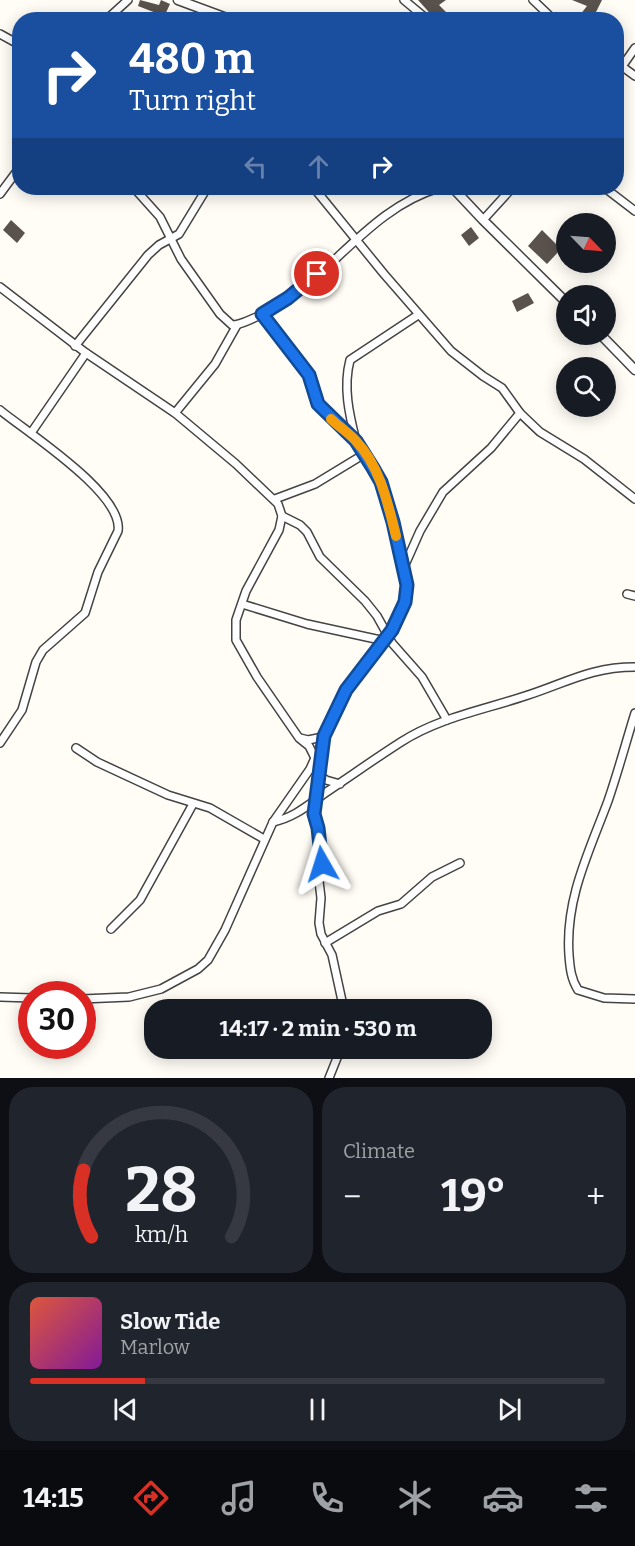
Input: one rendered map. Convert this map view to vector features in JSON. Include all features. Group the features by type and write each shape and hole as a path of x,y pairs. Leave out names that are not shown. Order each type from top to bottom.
{"street":[{"path":"115,12 128,0"},
{"path":"178,0 210,12"},
{"path":"404,0 418,12"},
{"path":"533,0 546,12"},
{"path":"635,48 624,67 635,76"},
{"path":"0,194 12,178"},
{"path":"140,195 160,217 181,259 220,314 227,323 237,325 262,314 288,298 357,238 402,205 424,195"},
{"path":"75,346 148,255 186,225 203,195"},
{"path":"320,195 418,315 451,351 502,388 520,413 540,432 584,459 635,499"},
{"path":"460,195 556,292"},
{"path":"483,220 506,195"},
{"path":"614,195 635,211"},
{"path":"0,287 75,346 175,413 275,499 282,516 276,536 236,620 236,640 240,650 299,738 309,746 315,758"},
{"path":"96,998 129,997 161,990 198,969 216,948 273,822 310,770 346,690 387,638 405,602 407,585 404,568 381,482 366,453 318,404 309,375 262,314"},
{"path":"356,441 349,414 347,393 350,360 418,315"},
{"path":"175,413 215,364 237,325"},
{"path":"611,345 635,370"},
{"path":"31,433 86,353"},
{"path":"0,410 98,489 113,508 119,524 118,531 98,572 87,609 78,621 43,650 36,662 22,710 0,743"},
{"path":"404,568 420,531 443,492 491,448 520,413"},
{"path":"275,499 315,484 366,453"},
{"path":"282,516 300,525 307,532 320,557 365,601 387,638 422,677 447,720"},
{"path":"242,604 308,624 387,638"},
{"path":"273,822 302,812 315,800 402,741 429,726 542,691 579,675 603,669 635,667"},
{"path":"635,713 608,800 578,879 570,911 568,939 573,981 578,990 604,998 635,999"},
{"path":"299,738 308,740 324,736"},
{"path":"324,736 317,774 314,814 322,864 319,880 321,898 319,923 325,943 332,955 342,999"},
{"path":"76,748 123,774 193,804 210,808 264,839"},
{"path":"317,774 326,780 340,784"},
{"path":"111,929 140,900 193,804"},
{"path":"325,943 378,911 401,904 432,877 460,863"},
{"path":"0,996 18,997"},
{"path":"329,1078 337,1059"}],"building":[{"path":"140,0 159,5 161,0 170,4 166,12 153,12 138,6"},
{"path":"418,0 446,0 439,5 446,12 429,12"},
{"path":"572,0 602,0 596,12 582,12 587,6"},
{"path":"11,220 25,233 17,243 3,230"},
{"path":"471,227 479,238 469,246 461,235"},
{"path":"542,230 556,244 556,254 547,264 528,246"},
{"path":"528,293 534,303 517,312 512,301"}],"slow traffic":[{"path":"331,419 366,453 381,482 396,536"}],"route":[{"path":"317,274 288,298 262,314 309,375 318,404 366,453 381,482 393,522 407,585 405,602 392,630 346,690 324,736 317,774 314,814 322,864"}]}
